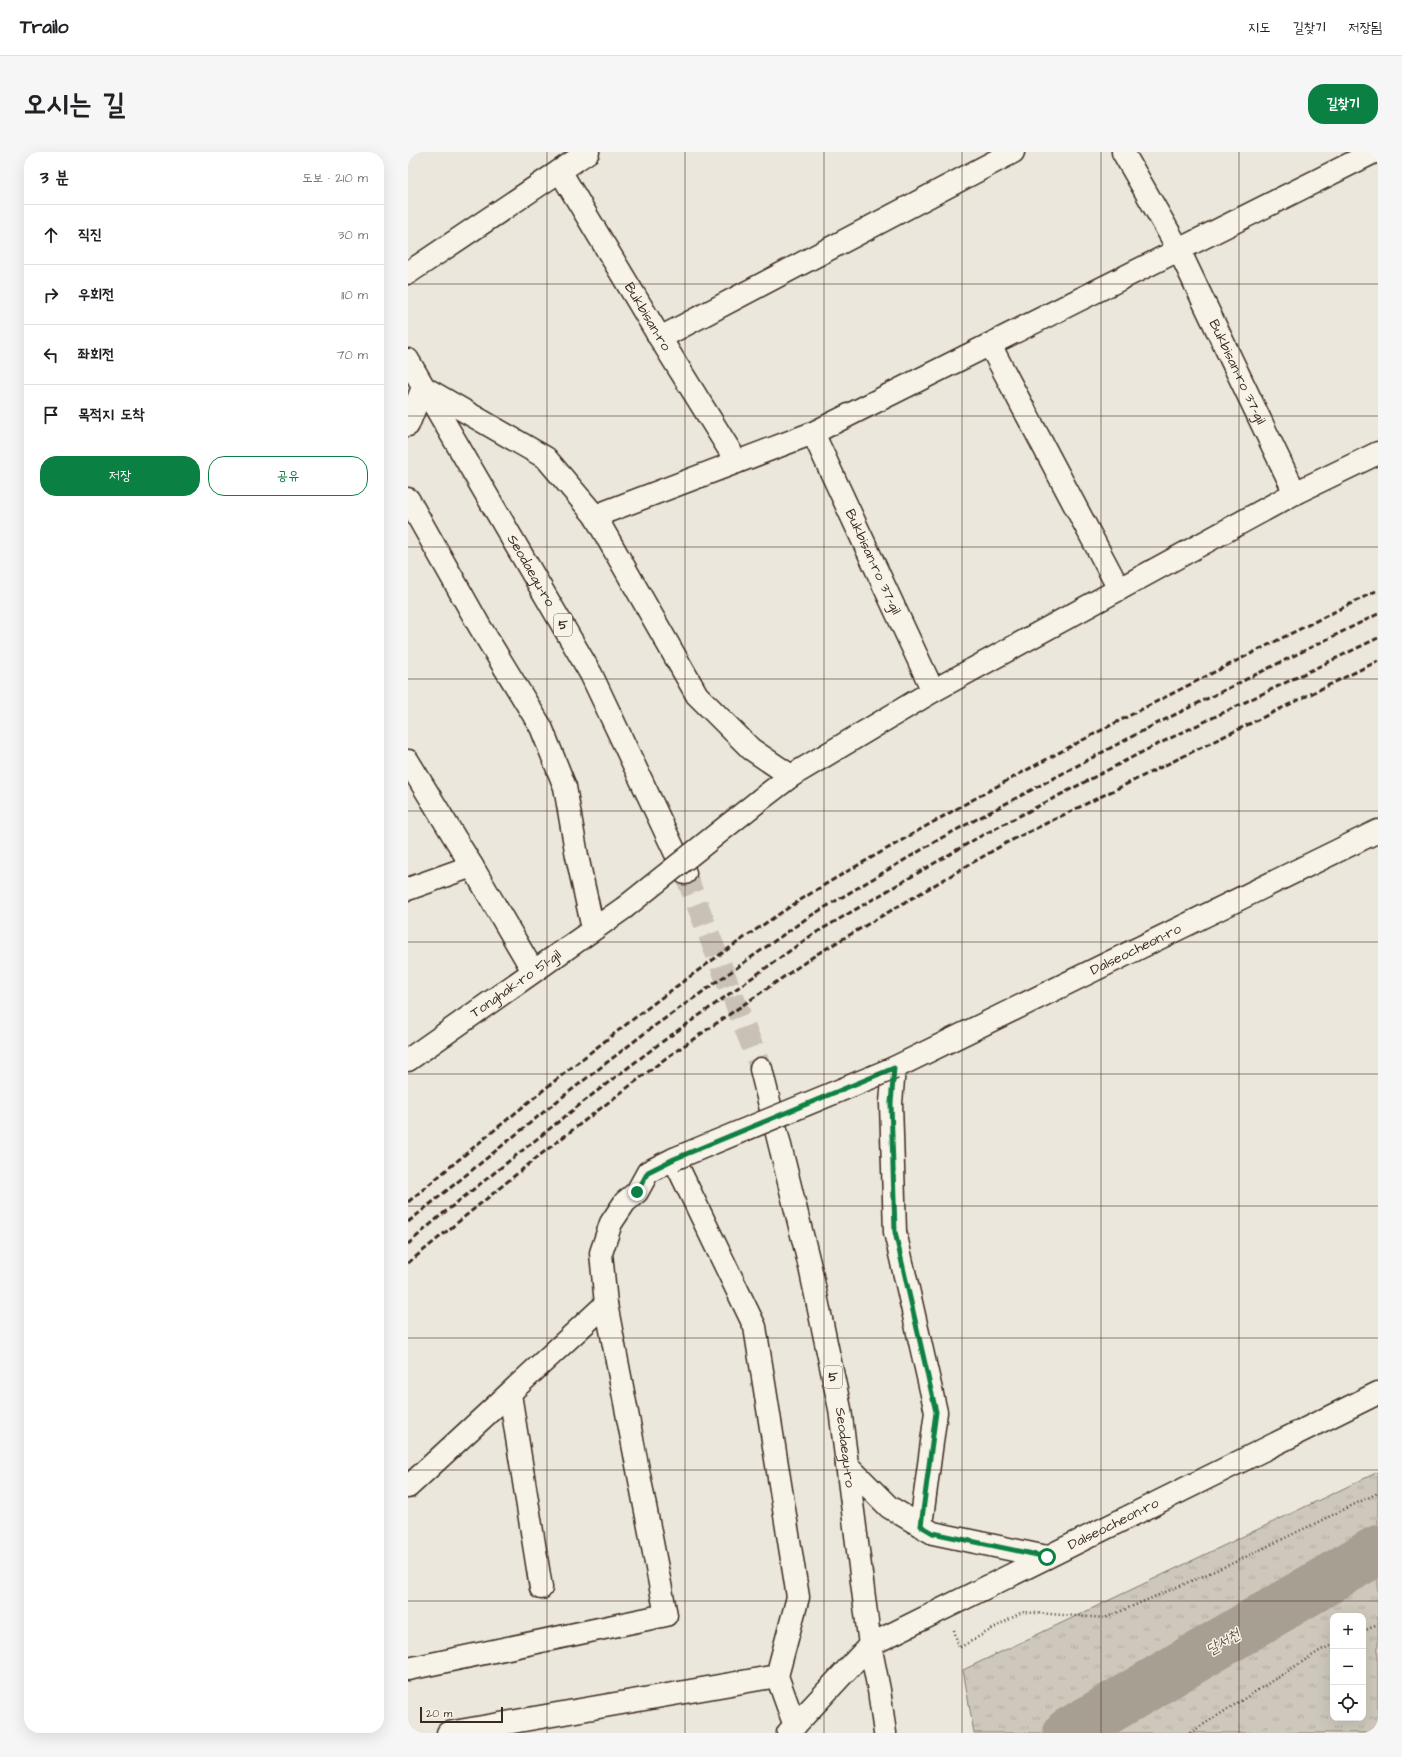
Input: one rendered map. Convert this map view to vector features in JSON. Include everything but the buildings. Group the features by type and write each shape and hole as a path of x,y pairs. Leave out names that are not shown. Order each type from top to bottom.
{"street":[{"path":"408,273 588,152"},
{"path":"660,338 1013,152"},
{"name":"Bukbisan-ro 37-gil","path":"1123,152 1179,250 1295,493"},
{"path":"595,516 813,433 1374,152"},
{"name":"Bukbisan-ro","path":"560,171 660,338 737,462"},
{"path":"990,345 1119,589"},
{"name":"Seodaegu-ro","path":"408,360 591,674 685,873"},
{"path":"408,425 423,387 546,458 595,516 697,695 751,749 791,776 933,691 1295,493 1378,453"},
{"name":"Bukbisan-ro 37-gil","path":"813,433 933,691"},
{"path":"408,499 480,628 541,727 565,787 577,856 593,929"},
{"path":"408,761 472,866 533,971"},
{"name":"Tonghak-ro 51-gil","path":"408,1060 624,908 791,776"},
{"name":"Dalseocheon-ro","path":"408,1670 666,1615 606,1304 601,1253 610,1223 625,1202 637,1192 648,1172 674,1159 894,1068 1378,831"},
{"path":"408,889 472,866"},
{"name":"Seodaegu-ro","path":"761,1068 810,1267 840,1409 870,1645 880,1690 885,1733"},
{"path":"894,1068 891,1103 895,1232 936,1412 921,1526"},
{"path":"674,1159 755,1327 798,1596 777,1676 792,1730"},
{"path":"408,1487 606,1304"},
{"name":"Dalseocheon-ro","path":"792,1730 870,1645 1378,1393"},
{"path":"510,1394 541,1588"},
{"path":"847,1465 889,1507 933,1533 1047,1557"},
{"path":"448,1733 777,1676"}],"path":[{"path":"947,1606 959,1648 1022,1612 1105,1618 1233,1563 1378,1493"},
{"path":"1366,1630 1378,1625"},
{"path":"1190,1733 1321,1650 1330,1646"}],"green space":[{"path":"1378,1472 1378,1733 974,1733 963,1670"}],"waterway":[{"name":"달서천","path":"1068,1733 1378,1550"}],"tunnel":[{"path":"685,873 761,1069"}],"railway":[{"path":"408,1202 600,1044 700,969 813,892 1012,778 1194,683 1378,590"},
{"path":"408,1222 556,1102 650,1029 807,918 943,837 1148,728 1378,614"},
{"path":"408,1244 440,1216 592,1095 659,1044 812,935 979,837 1150,748 1378,638"},
{"path":"408,1263 540,1155 666,1058 817,954 1006,843 1378,661"}],"route":[{"path":"637,1192 648,1172 674,1159 894,1068 891,1103 895,1232 936,1412 921,1526 933,1533 1047,1557"}]}
